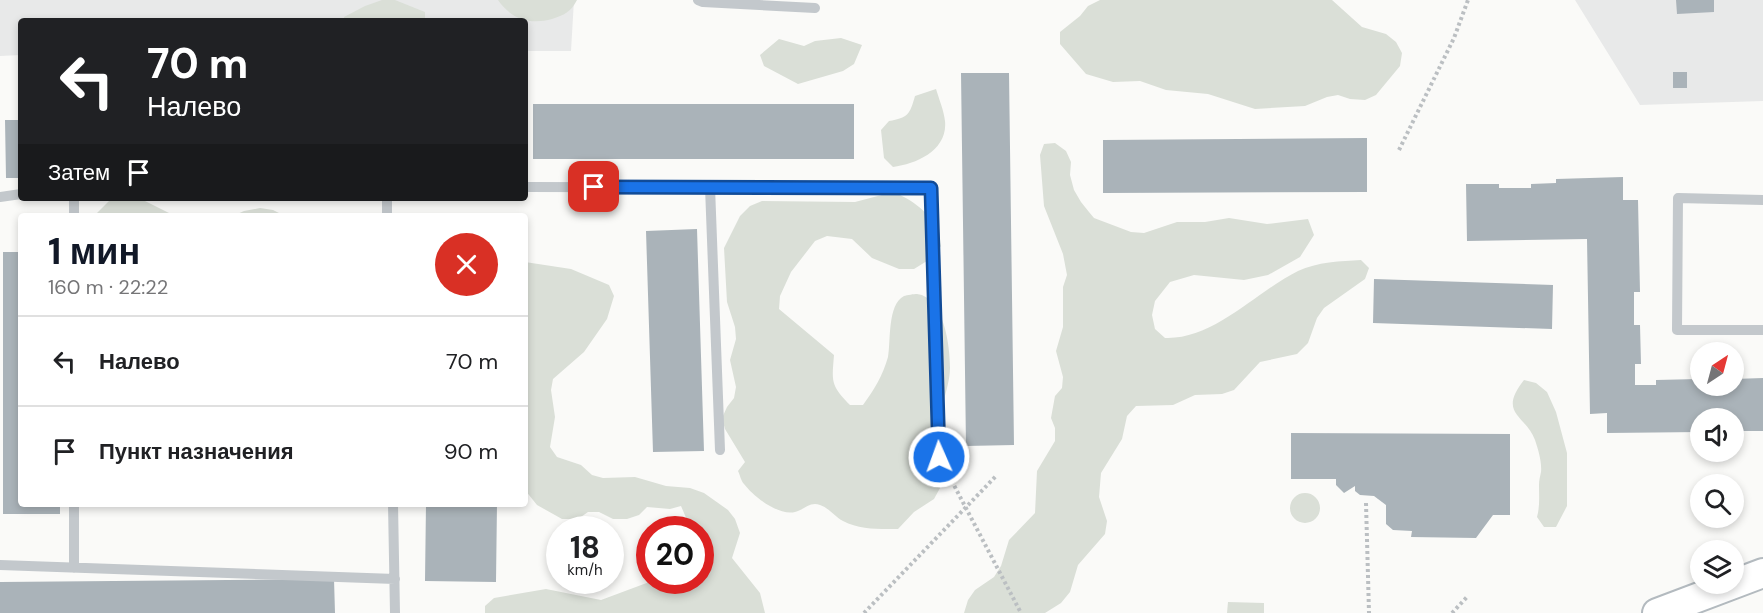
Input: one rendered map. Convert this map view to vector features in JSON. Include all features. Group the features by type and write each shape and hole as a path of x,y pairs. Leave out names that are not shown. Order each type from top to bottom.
{"street":[{"path":"1657,613 1763,573"}],"lane":[{"path":"698,0 815,8"},
{"path":"528,186 931,188 939,457"},
{"path":"710,187 720,450"},
{"path":"0,197 18,194"},
{"path":"1763,200 1678,198 1677,330 1763,330"},
{"path":"74,507 74,568"},
{"path":"393,507 396,613"},
{"path":"0,565 395,579"}],"path":[{"path":"1399,150 1454,38 1468,0"},
{"path":"939,457 1021,613"},
{"path":"864,613 997,475"},
{"path":"1366,503 1369,613"},
{"path":"1452,613 1467,597"}],"shaded area":[{"path":"0,0 574,0 571,51 528,51 528,18 18,18 18,55 0,56"},
{"path":"382,0 395,0 425,12 425,18 344,18 365,6"},
{"path":"498,0 577,0 564,14 544,21 529,21 528,18 520,18 503,7"},
{"path":"1100,0 1332,0 1362,27 1386,34 1396,42 1402,53 1400,66 1376,95 1365,100 1338,95 1305,106 1255,109 1208,94 1166,90 1140,81 1113,82 1086,74 1060,44 1060,32 1080,16 1088,6"},
{"path":"1575,0 1763,0 1763,101 1640,105"},
{"path":"841,38 862,45 854,64 843,71 798,84 764,66 760,55 779,39 804,46 815,41"},
{"path":"936,89 945,121 942,140 936,148 921,159 893,167 884,158 881,130 889,121 907,114 915,96"},
{"path":"1055,143 1066,151 1071,162 1070,175 1074,190 1094,218 1131,232 1144,233 1177,222 1205,222 1229,218 1267,224 1308,219 1314,235 1300,257 1268,275 1244,280 1194,275 1170,282 1155,301 1152,315 1155,329 1165,338 1183,337 1218,323 1305,268 1329,262 1361,260 1369,268 1365,279 1324,308 1317,318 1308,343 1297,354 1260,362 1234,390 1222,394 1195,395 1173,405 1136,406 1127,416 1122,439 1101,473 1099,497 1107,521 1105,534 1078,565 1070,592 1061,603 1045,613 964,613 968,600 975,590 994,577 1001,566 1009,540 1035,513 1037,471 1055,441 1055,428 1051,418 1055,396 1062,388 1063,377 1056,351 1063,327 1063,287 1067,275 1063,254 1044,206 1040,155 1044,144"},
{"path":"893,192 920,208 936,225 941,246 935,256 914,269 899,269 872,258 852,239 827,236 815,241 791,272 780,296 779,309 834,355 833,377 836,387 850,405 863,405 878,382 886,364 892,315 899,301 904,296 917,294 926,297 934,304 947,336 950,372 942,408 922,439 940,473 940,488 934,499 914,512 898,529 856,526 843,521 826,508 816,504 795,512 781,511 760,499 743,483 738,471 745,462 725,429 722,418 734,398 736,387 730,360 736,339 735,327 727,302 724,248 740,216 750,206 762,201 855,202"},
{"path":"109,201 145,201 169,213 97,213"},
{"path":"260,208 279,213 240,213"},
{"path":"528,262 571,269 609,285 614,296 607,319 584,352 553,379 551,390 555,417 550,447 557,457 581,465 592,475 603,478 635,477 666,486 690,488 704,493 728,510 735,519 740,533 732,558 760,593 765,613 485,613 485,606 494,598 546,589 546,594 571,594 601,600 624,594 624,591 636,587 636,594 714,594 714,516 685,516 681,506 670,509 647,507 639,515 627,519 624,519 624,516 607,516 599,512 588,512 582,516 557,516 537,505 528,494"},
{"path":"1524,380 1536,383 1547,392 1556,412 1567,453 1567,506 1556,527 1544,527 1537,517 1540,456 1531,432 1513,407 1516,391"},
{"path":"1305,493 1311,494 1319,502 1319,514 1311,522 1305,523 1299,522 1291,514 1290,508 1291,502 1299,494"},
{"path":"1228,602 1264,603 1264,613 1227,613"}],"building":[{"path":"1676,0 1714,0 1714,12 1677,14"},
{"path":"1673,72 1687,72 1687,88 1673,88"},
{"path":"961,73 1009,73 1014,445 966,446"},
{"path":"533,104 854,104 854,159 533,159"},
{"path":"5,120 18,120 18,178 6,178"},
{"path":"1367,138 1367,192 1103,193 1103,140"},
{"path":"1623,177 1623,200 1638,200 1640,292 1634,292 1634,325 1640,325 1641,364 1635,364 1635,385 1656,385 1656,380 1690,379 1690,396 1744,396 1744,379 1763,378 1763,431 1744,431 1744,408 1690,408 1690,432 1607,433 1607,413 1590,414 1587,239 1467,241 1466,184 1499,184 1499,188 1531,188 1531,184 1556,183 1556,179"},
{"path":"697,229 704,451 653,452 646,231"},
{"path":"3,252 18,252 18,507 60,507 60,514 3,514"},
{"path":"1374,279 1553,285 1552,329 1373,323"},
{"path":"1291,433 1510,434 1510,515 1493,515 1476,538 1411,537 1412,531 1393,530 1386,524 1386,505 1374,496 1360,495 1355,491 1355,486 1344,493 1336,485 1336,479 1291,479"},
{"path":"426,507 497,507 496,582 425,581"},
{"path":"334,579 335,613 0,613 0,582"}],"route":[{"path":"594,187 931,188 939,457"}]}
